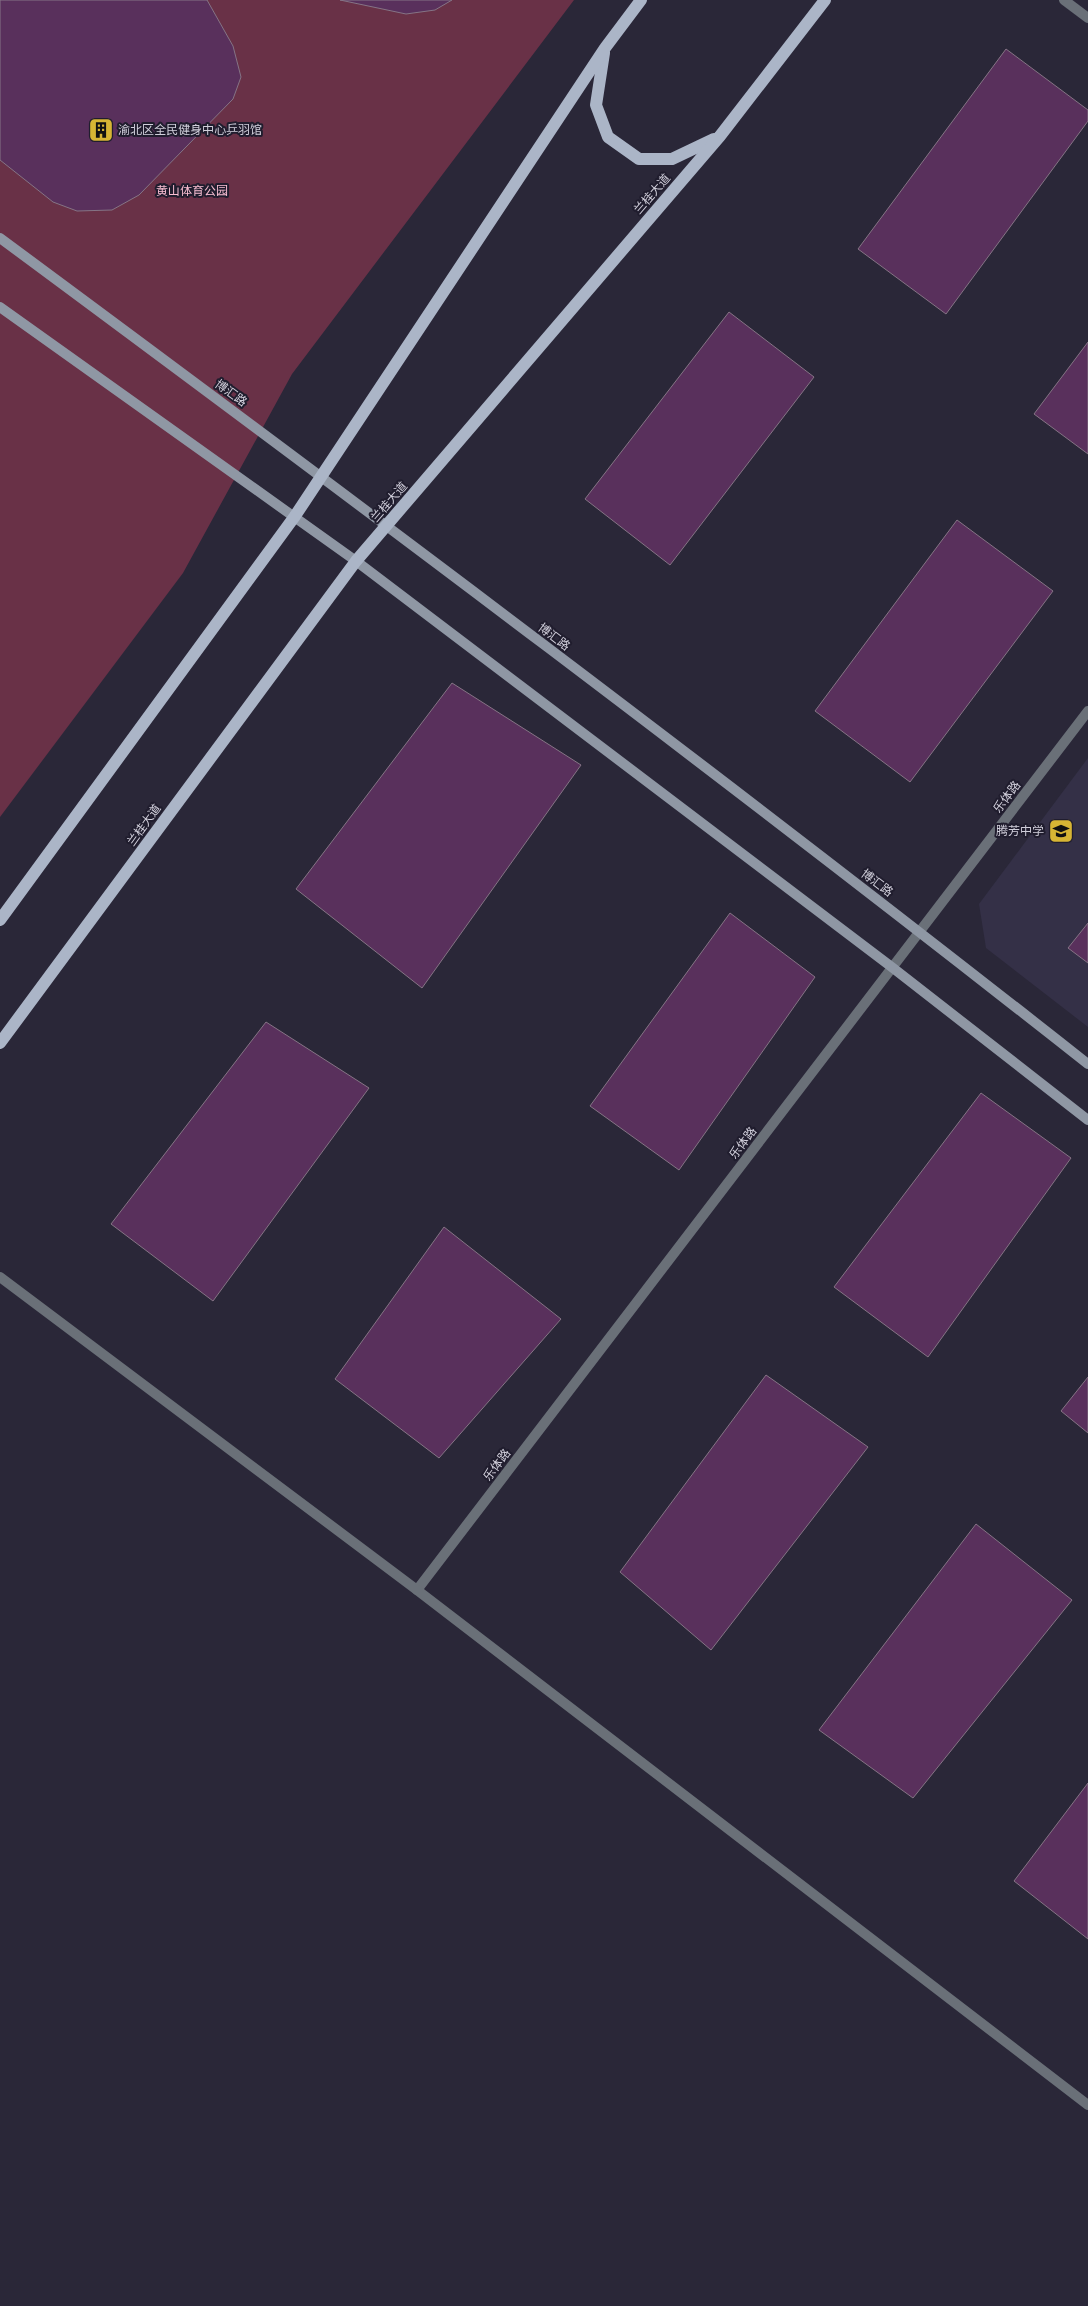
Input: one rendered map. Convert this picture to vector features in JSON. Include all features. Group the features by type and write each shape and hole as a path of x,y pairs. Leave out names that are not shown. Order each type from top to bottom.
{"main road":[{"path":"0,920 295,516 605,48 641,0"},
{"name":"兰桂大道","path":"0,1043 356,562 720,136 825,0"},
{"path":"605,48 596,105 608,137 639,159 672,159 720,136"},
{"name":"博汇路","path":"0,238 387,525 920,932 1088,1064"},
{"path":"0,307 295,516 893,968 1088,1120"}],"street":[{"path":"1064,0 1088,18"},
{"name":"乐体路","path":"417,1590 1088,711"},
{"path":"0,1277 417,1590 1088,2105"}],"shaded area":[{"name":"腾芳中学","path":"1088,758 1088,1027 986,948 979,904"}],"green space":[{"name":"黄山体育公园","path":"0,0 574,0 292,374 183,573 0,817"}],"building":[{"name":"渝北区全民健身中心乒羽馆","path":"0,0 207,0 233,46 241,77 233,99 139,195 112,210 77,211 53,202 0,160"},
{"path":"340,0 452,0 435,10 406,14"},
{"path":"1006,49 1088,110 1088,121 946,314 858,249"},
{"path":"729,312 814,377 670,565 585,499"},
{"path":"1088,342 1088,454 1034,414"},
{"path":"957,520 1053,591 910,782 815,711"},
{"path":"452,683 581,765 422,988 296,889"},
{"path":"730,913 815,977 679,1170 590,1106"},
{"path":"1088,923 1088,963 1068,948"},
{"path":"266,1022 369,1088 213,1301 111,1224"},
{"path":"981,1093 1071,1158 928,1357 834,1287"},
{"path":"444,1227 561,1319 439,1458 335,1379"},
{"path":"766,1375 868,1447 711,1650 620,1572"},
{"path":"1088,1377 1088,1433 1061,1411"},
{"path":"976,1524 1072,1600 913,1798 819,1730"},
{"path":"1088,1783 1088,1939 1014,1881"}],"place":[{"name":"渝北区全民健身中心乒羽馆","path":"101,130"},
{"name":"腾芳中学","path":"1061,831"}]}
